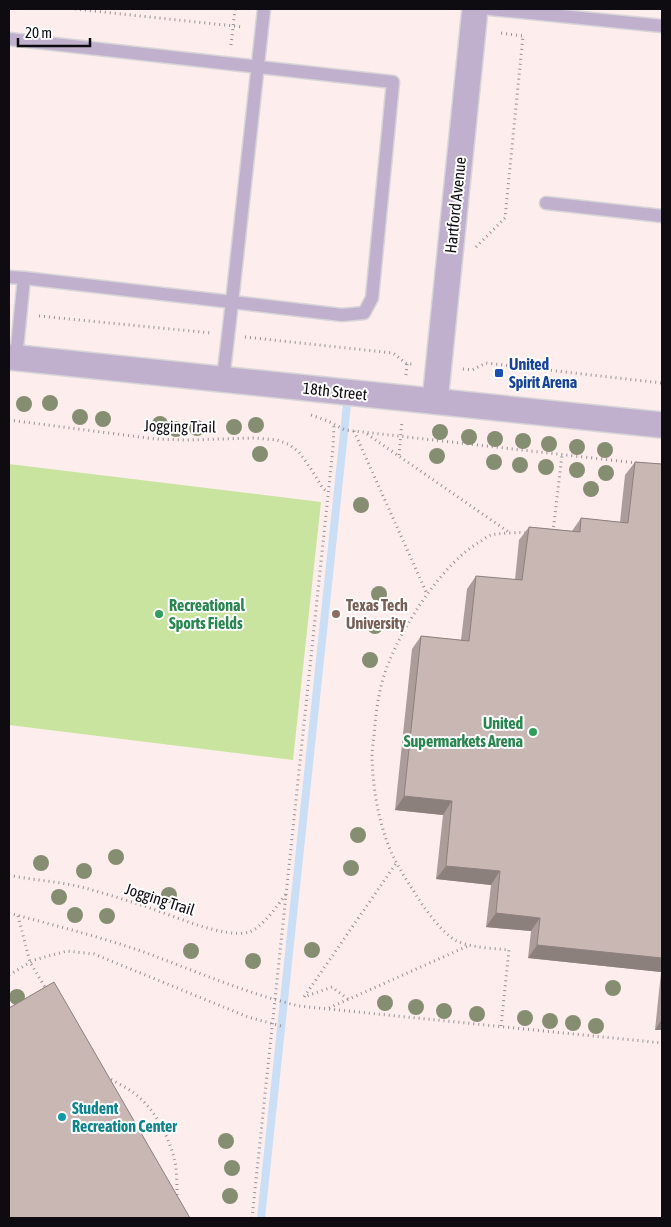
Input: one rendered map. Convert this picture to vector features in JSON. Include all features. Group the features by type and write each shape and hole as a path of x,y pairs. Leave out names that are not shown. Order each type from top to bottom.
{"street":[{"name":"Hartford Avenue","path":"435,401 475,9"},
{"name":"18th Street","path":"12,357 662,425"}],"lane":[{"path":"223,379 264,9"},
{"path":"490,9 662,26"},
{"path":"9,38 394,82 372,298 364,313 342,315 9,277"},
{"path":"546,203 662,216"},
{"path":"12,357 24,278"}],"path":[{"path":"75,9 262,29"},
{"path":"228,63 235,9"},
{"path":"476,247 505,218 523,36 501,33"},
{"path":"20,314 393,353 407,364 472,370 486,363 662,383"},
{"name":"Jogging Trail","path":"9,420 155,439 255,438 277,440 288,444 299,452 322,487 328,492"},
{"path":"252,1218 334,424 345,430 366,433 644,464"},
{"path":"354,431 427,595"},
{"path":"366,433 510,534"},
{"path":"552,536 562,455"},
{"path":"501,1026 509,950 470,945 456,941 444,931 421,904 390,848 377,806 372,757 376,716 388,662 407,625 427,595 450,566 472,546 491,535 522,532 537,534"},
{"path":"348,1000 332,987 304,997 397,862"},
{"name":"Jogging Trail","path":"9,875 77,886 208,928 236,934 247,933 256,928 273,912 287,893"},
{"path":"9,913 140,951 275,1001 299,1006 662,1043"},
{"path":"18,916 30,962 50,996"},
{"path":"326,1008 470,945"},
{"path":"9,975 34,960 67,951 94,954 248,1017 282,1026"},
{"path":"101,1074 134,1092 148,1106 163,1129 175,1164 176,1201"}],"shaded area":[{"name":"Texas Tech University","path":"9,9 662,9 662,1218 9,1218"}],"green space":[{"name":"Recreational Sports Fields","path":"9,464 321,502 293,760 9,725"}],"building":[{"name":"United Supermarkets Arena","path":"635,462 662,464 662,958 537,945 540,918 496,913 500,871 446,866 452,801 404,796 421,636 469,641 476,576 522,580 529,527 580,532 581,518 628,523"},
{"name":"Student Recreation Center","path":"54,982 190,1218 9,1218 9,1008"}],"waterway":[{"path":"261,1218 348,395"}],"place":[{"name":"United Spirit Arena","path":"499,373"},
{"name":"Recreational Sports Fields","path":"159,614"},
{"name":"Texas Tech University","path":"336,614"},
{"name":"United Supermarkets Arena","path":"533,732"},
{"name":"Student Recreation Center","path":"62,1117"}]}
